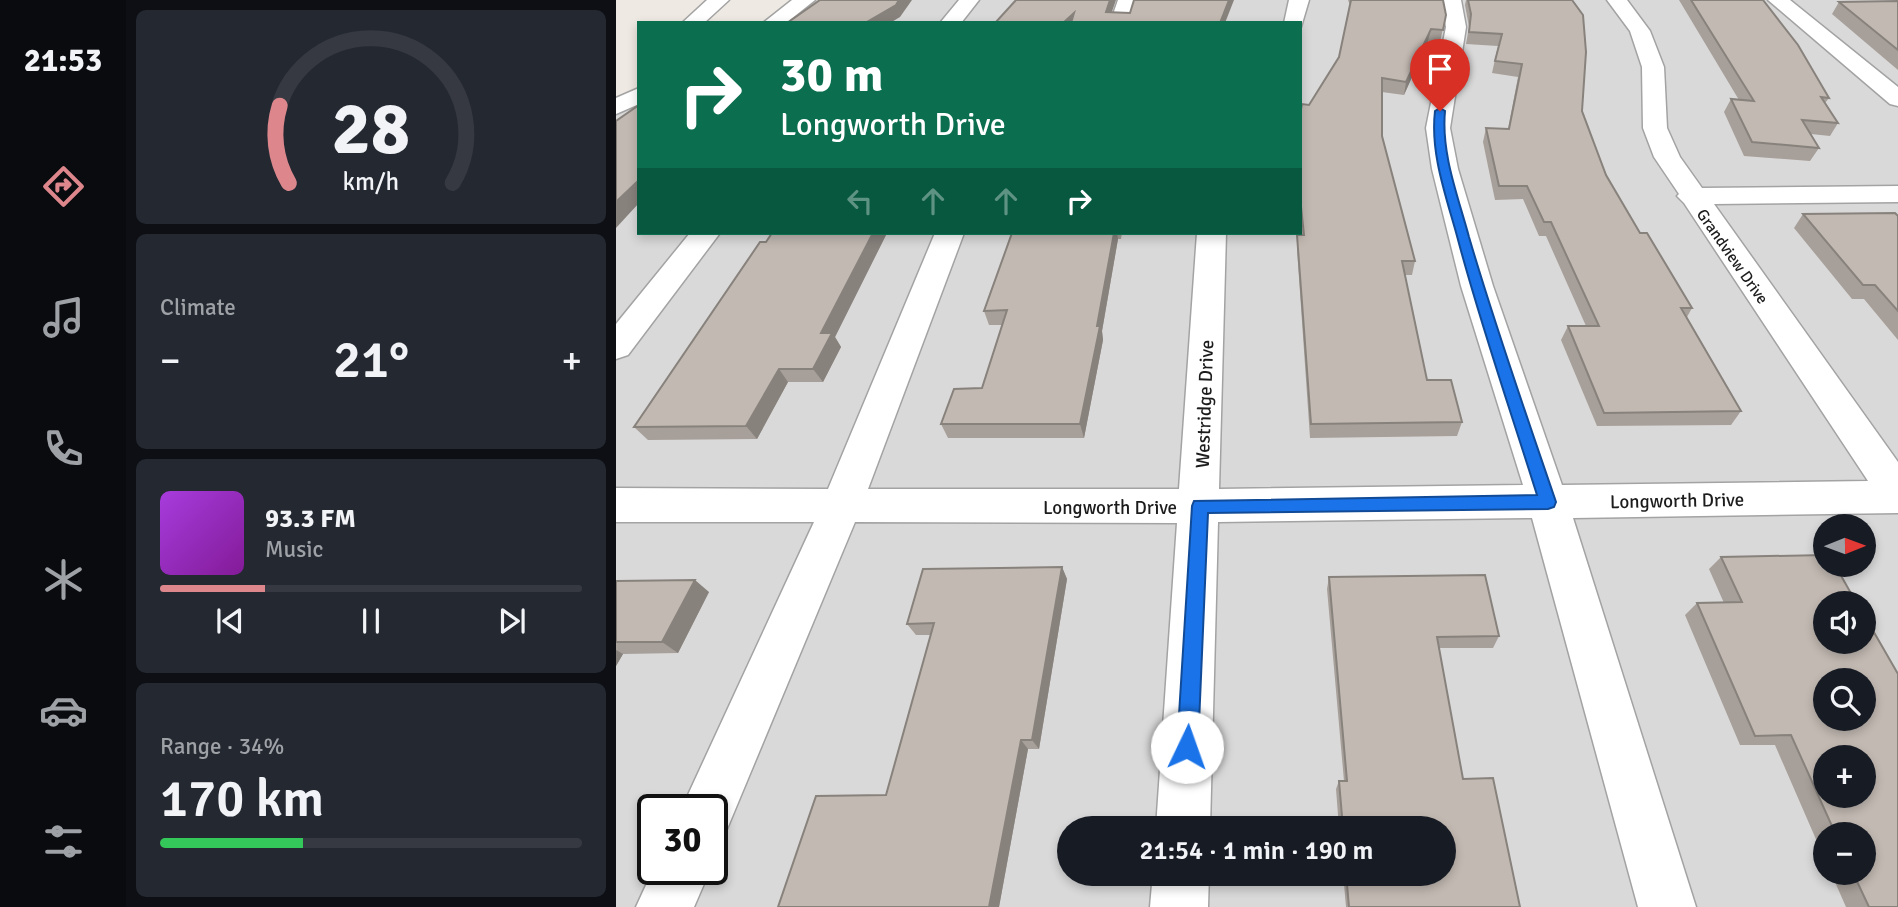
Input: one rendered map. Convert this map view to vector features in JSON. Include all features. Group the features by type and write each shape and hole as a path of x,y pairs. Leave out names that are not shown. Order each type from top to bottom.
{"street":[{"path":"694,21 719,0"},
{"path":"776,21 805,0"},
{"path":"952,21 969,0"},
{"path":"1121,21 1128,0"},
{"path":"1294,21 1299,0"},
{"path":"1451,0 1456,27 1438,128 1444,169 1477,286 1548,502 1667,907"},
{"name":"Grandview Drive","path":"1617,0 1640,31 1653,67 1655,128 1667,158 1898,495"},
{"path":"1778,0 1898,99"},
{"path":"616,107 637,96"},
{"path":"1691,196 1898,194"},
{"path":"616,347 703,235"},
{"path":"715,794 841,507 948,235"},
{"name":"Westridge Drive","path":"1184,816 1211,235"},
{"name":"Longworth Drive","path":"616,505 1200,506 1898,495"},
{"path":"665,907 675,885"},
{"path":"1179,907 1180,886"}],"shaded area":[{"path":"802,0 1898,0 1898,907 616,907 616,102 637,91 637,235 1302,235 1302,21 766,21"}],"building":[{"path":"820,0 899,0 896,5 868,21 790,21"},
{"path":"1016,0 1110,0 1106,12 1130,13 1134,0 1229,0 1221,21 1072,21 1074,13 1065,21 997,21"},
{"path":"1351,0 1443,0 1446,15 1443,30 1431,29 1406,82 1382,78 1382,136 1415,261 1402,261 1427,380 1451,380 1462,422 1311,424 1297,235 1304,235 1302,104 1309,105 1339,57"},
{"path":"1468,0 1572,0 1583,15 1586,52 1582,111 1606,175 1640,233 1647,233 1692,308 1681,308 1741,411 1604,413 1568,326 1599,326 1551,222 1544,222 1527,186 1499,186 1486,128 1509,129 1522,64 1495,61 1502,34 1469,32 1471,14"},
{"path":"1691,0 1763,0 1798,45 1829,98 1821,97 1838,123 1802,120 1819,148 1752,142 1731,99 1754,101"},
{"path":"1898,1 1898,50 1839,2"},
{"path":"637,106 637,182 616,202 616,121"},
{"path":"1895,213 1898,216 1898,311 1875,285 1863,285 1803,214"},
{"path":"771,235 872,235 821,333 832,333 813,369 779,369 746,426 634,427 760,242 766,242"},
{"path":"1011,235 1114,235 1097,326 1100,326 1080,424 941,424 954,389 982,388 1007,310 984,311"},
{"path":"1813,555 1813,578 1842,578 1850,591 1813,591 1813,654 1876,654 1876,636 1898,674 1898,907 1869,907 1859,885 1876,885 1876,822 1830,822 1824,808 1876,808 1876,745 1813,745 1813,784 1791,735 1755,736 1697,603 1742,602 1721,557"},
{"path":"1062,567 1032,740 1021,740 989,907 778,907 816,796 886,795 934,623 907,624 923,569"},
{"path":"1485,575 1499,636 1437,637 1463,779 1493,778 1520,907 1349,907 1347,886 1456,886 1456,816 1342,816 1339,781 1347,781 1329,577"},
{"path":"695,580 662,642 616,642 616,581"}],"route":[{"path":"1187,747 1200,506 1548,502 1477,286 1444,169 1438,128 1440,111"}]}
